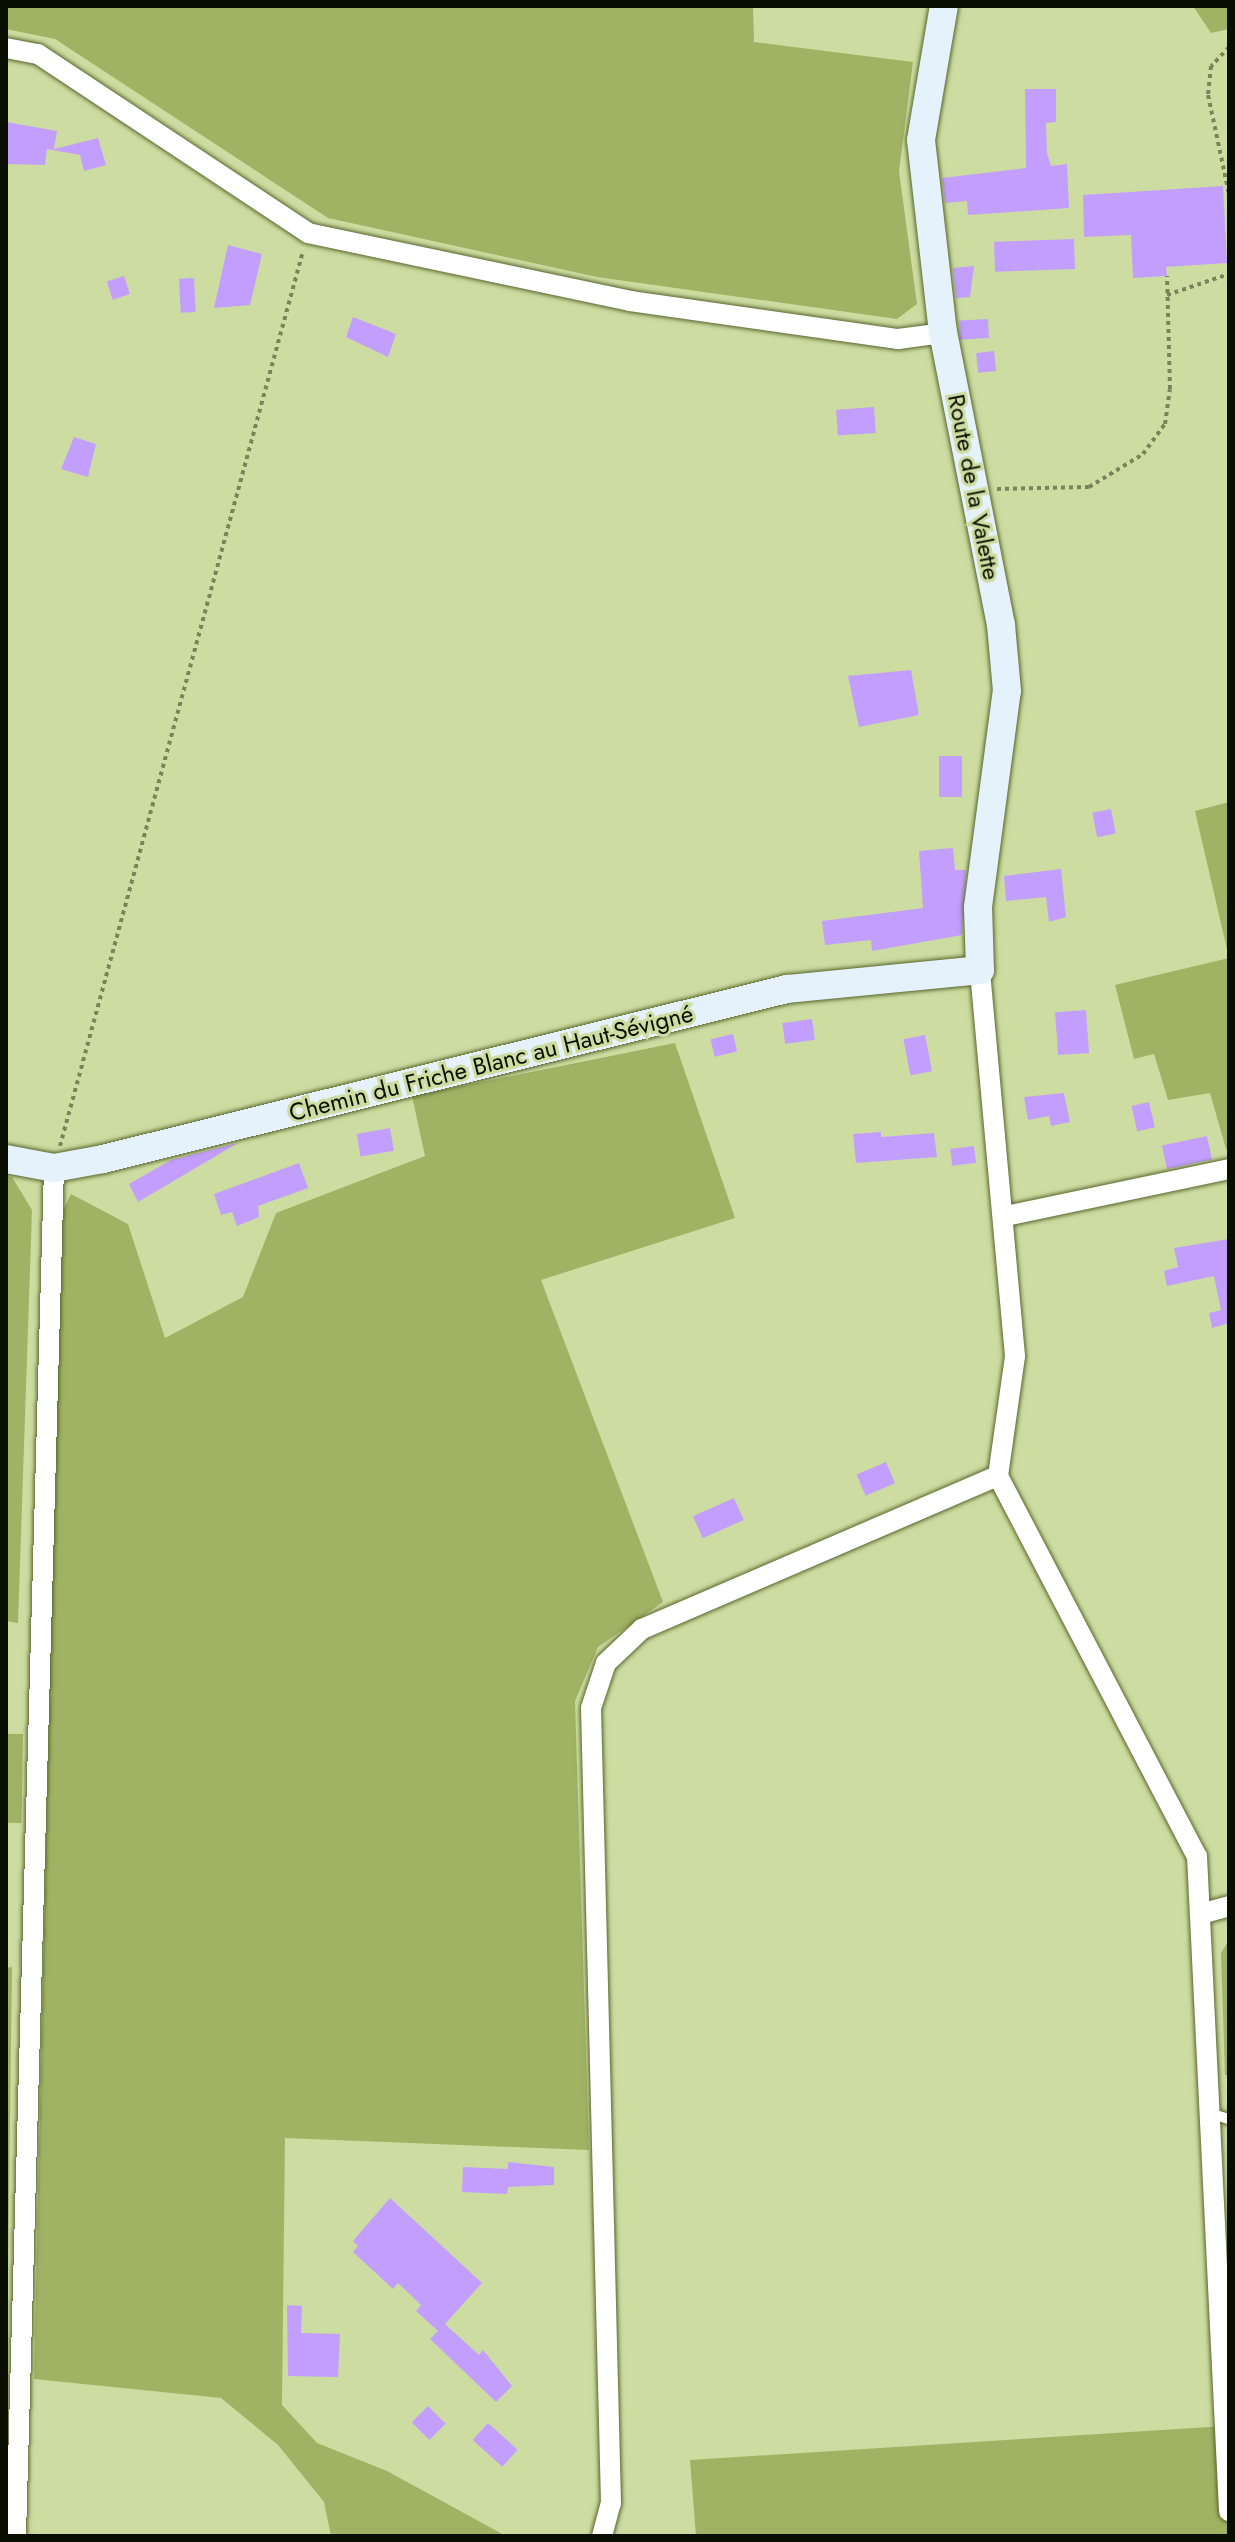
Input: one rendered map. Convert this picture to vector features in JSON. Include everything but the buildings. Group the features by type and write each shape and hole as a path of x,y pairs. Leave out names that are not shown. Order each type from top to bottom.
{"street":[{"name":"Route de la Valette","path":"944,6 921,140 943,333 1001,625 1007,691 978,907 980,970"},
{"path":"6,48 38,54 308,233 630,301 898,339 943,333"},
{"path":"980,970 1006,1216 1015,1356 998,1476 1197,1856 1219,2116 1229,2511"},
{"name":"Chemin du Friche Blanc au Haut-Sévigné","path":"6,1159 54,1168 787,989 980,970"},
{"path":"16,2536 54,1168"},
{"path":"1006,1216 1229,1169"},
{"path":"602,2536 611,2503 591,1708 606,1663 642,1629 998,1476"},
{"path":"1200,1914 1229,1906"}],"path":[{"path":"1229,47 1211,66 1208,95 1229,194"},
{"path":"54,1168 308,233"},
{"path":"1167,295 1229,274"},
{"path":"973,489 1089,487 1143,454 1165,424 1169,401 1167,276"}],"green space":[{"path":"6,6 753,6 754,42 913,62 899,171 917,304 897,319 597,277 328,218 55,39 6,29"},
{"path":"1193,6 1229,6 1229,29 1211,33"},
{"path":"1229,802 1229,958 1195,811"},
{"path":"1229,958 1229,1148 1226,1149 1210,1093 1168,1100 1154,1054 1134,1059 1115,985"},
{"path":"675,1043 735,1218 541,1280 663,1602 598,1647 575,1701 589,2150 285,2138 282,2405 317,2443 387,2471 506,2536 331,2536 324,2502 278,2445 221,2398 34,2379 60,1216 71,1194 128,1224 165,1338 243,1297 276,1213 425,1156 412,1096"},
{"path":"6,1176 12,1177 32,1210 18,1623 6,1621"},
{"path":"6,1734 23,1734 21,1823 6,1823"},
{"path":"1229,1940 1229,2075 1225,2075 1221,1953"},
{"path":"12,1967 6,2420 6,1968"},
{"path":"1225,2426 1229,2536 696,2536 690,2460"}]}
